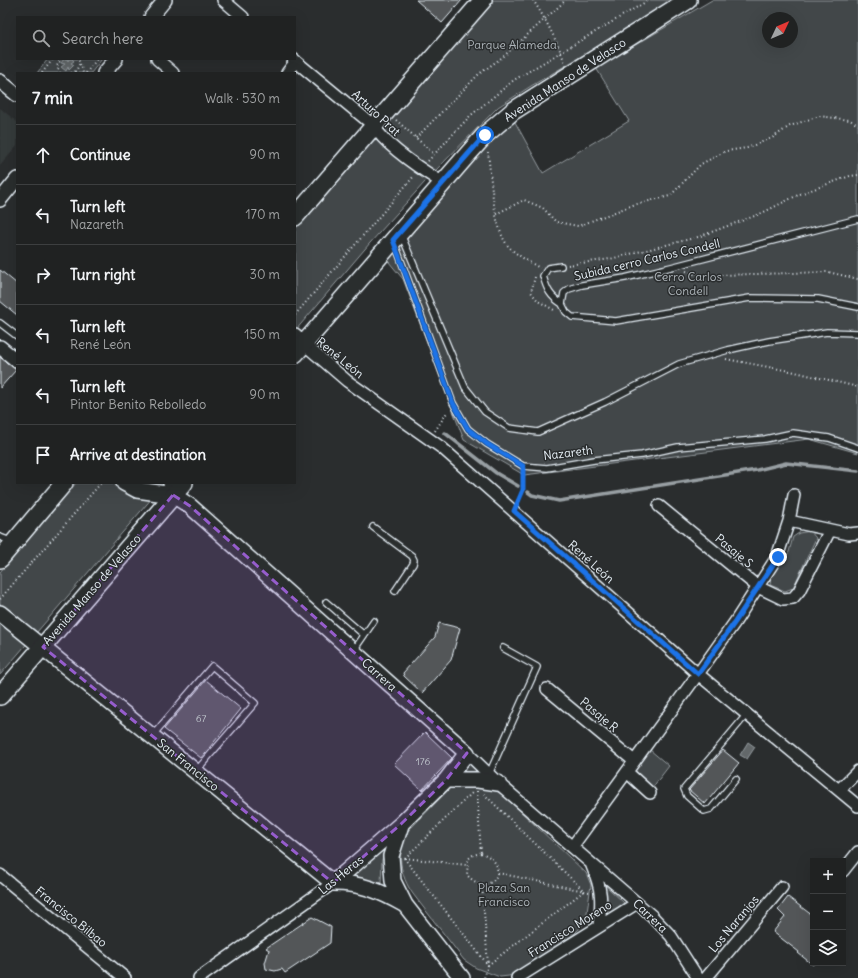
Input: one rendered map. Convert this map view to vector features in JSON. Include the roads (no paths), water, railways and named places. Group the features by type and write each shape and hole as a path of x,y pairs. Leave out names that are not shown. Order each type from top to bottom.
{"main road":[{"path":"296,216 483,0"},
{"name":"Avenida Manso de Velasco","path":"298,344 397,236 485,135 513,111 534,97 688,0"},
{"path":"0,559 7,540 63,484"},
{"path":"126,484 137,490 176,487"},
{"name":"Avenida Manso de Velasco","path":"0,696 43,647 176,487"},
{"name":"Carrera","path":"176,487 190,506 467,753"},
{"name":"San Francisco","path":"0,613 333,883"},
{"name":"Las Heras","path":"333,883 401,824 446,780 467,753"},
{"path":"446,780 494,779"},
{"path":"401,824 398,857 393,881 405,905 458,974 472,978"},
{"path":"333,883 350,883 367,887 386,894 405,905"}],"street":[{"path":"151,16 164,0"},
{"path":"223,0 242,16"},
{"path":"105,72 115,60"},
{"path":"158,60 172,72"},
{"path":"288,72 295,60"},
{"name":"Arturo Prat","path":"295,60 374,126 379,134 420,170 443,183"},
{"path":"0,81 16,94"},
{"path":"0,200 16,180"},
{"name":"René León","path":"298,344 347,381 431,438 698,674 858,806"},
{"path":"0,347 16,360"},
{"path":"572,847 698,674 778,557 790,521 794,495"},
{"name":"Pasaje S","path":"659,506 758,587 783,600 793,598 799,591 830,530"},
{"path":"790,521 850,534 858,533"},
{"name":"Pasaje R","path":"547,689 634,762"},
{"name":"Carrera","path":"467,753 494,779 652,916 671,936 698,978"},
{"path":"839,790 858,771"},
{"path":"627,772 650,793"},
{"path":"846,867 858,852"},
{"name":"Carrera","path":"591,864 601,893 599,926"},
{"name":"Francisco Bilbao","path":"0,875 126,978"},
{"name":"Las Heras","path":"199,978 333,883"},
{"name":"Los Naranjos","path":"706,978 782,887"},
{"name":"Francisco Moreno","path":"517,978 637,902"}],"lane":[{"name":"Subida cerro Carlos Condell","path":"562,304 564,293 568,289 672,267 858,219"},
{"path":"397,236 465,386 485,412 509,428 538,432 605,402 680,364 708,356 770,341 828,332 858,333"},
{"name":"Nazareth","path":"397,236 453,403 468,429 487,444 523,466 547,468 594,460 642,455 678,447 765,439 793,433 829,438 858,448"},
{"path":"561,266 548,268 544,276 547,288 553,298 562,304 566,312 572,317 616,321 750,298 818,299 858,307"},
{"path":"0,323 16,335"},
{"path":"373,527 412,556 414,560 413,564 395,591"},
{"path":"326,602 364,635"},
{"path":"353,652 374,621"},
{"path":"494,779 536,667 502,648"},
{"path":"152,736 212,666 255,703 196,772"},
{"path":"736,779 711,809 704,811 687,796 684,789 747,714"}],"waterway":[{"path":"445,433 496,473 518,486"},
{"path":"528,492 532,495 559,501 757,470 786,463 858,471"}],"park label":[{"name":"Parque Alameda","path":"512,45"},
{"name":"Cerro Carlos Condell","path":"688,284"},
{"name":"Plaza San Francisco","path":"504,895"}]}
